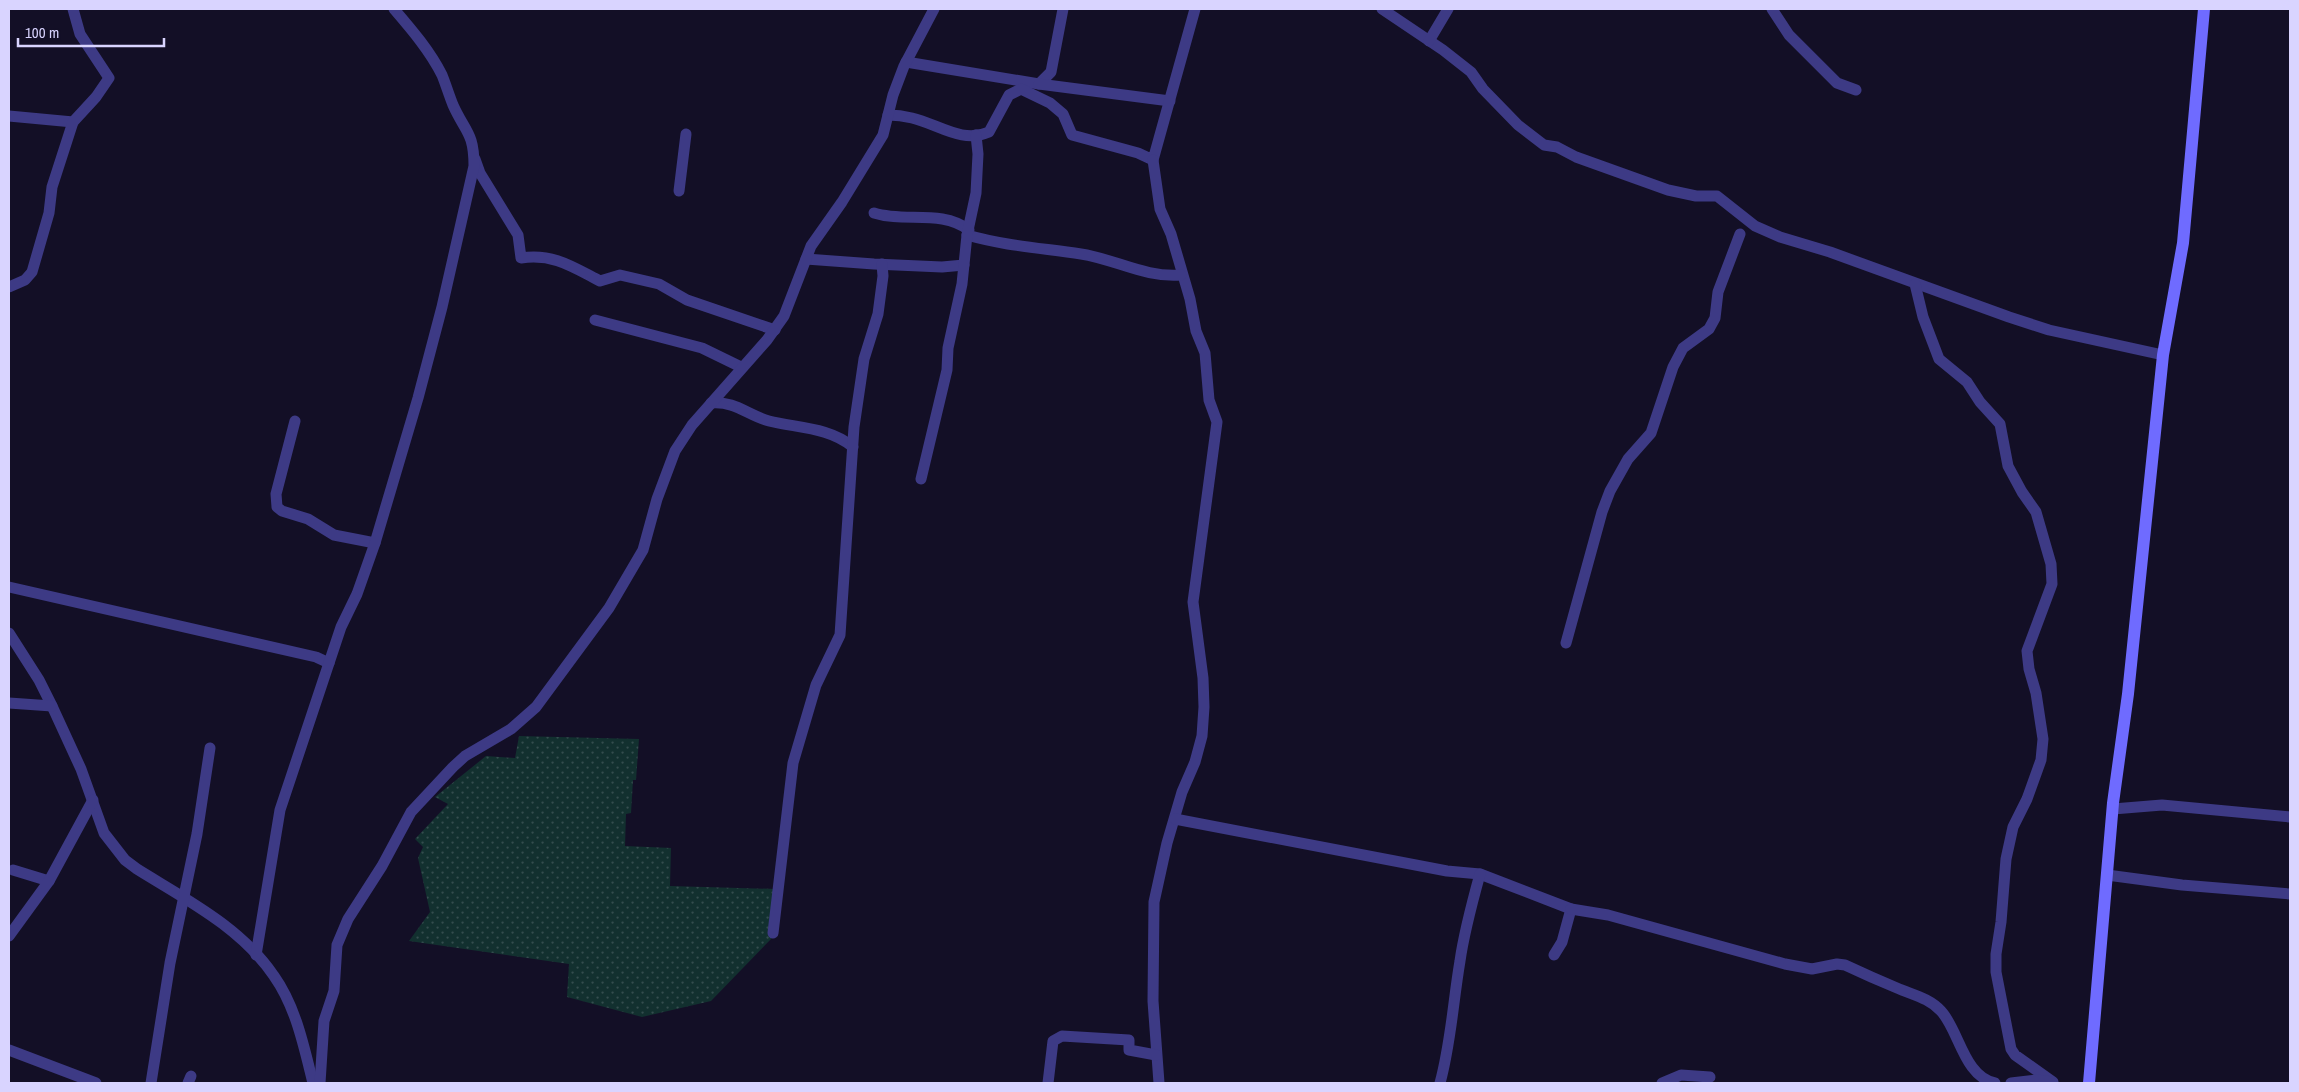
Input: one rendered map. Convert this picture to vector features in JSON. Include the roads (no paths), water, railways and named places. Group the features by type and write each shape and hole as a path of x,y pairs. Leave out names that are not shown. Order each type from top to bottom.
{"street":[{"path":"9,287 25,280 32,272 48,213 52,187 74,122 96,97 109,76 94,57 80,34 73,9"},
{"path":"394,9 425,47 442,76 454,106 472,141 480,173 518,235 521,258 538,255 564,263 600,281 620,275 659,284 687,300 775,330"},
{"path":"320,1083 324,1021 334,991 336,955 341,933 382,866 405,820 438,780 453,766 465,756 521,722 536,706 609,608 643,550 675,451 685,435 775,330 784,316 811,246 877,146 893,94 906,62 934,9"},
{"path":"1039,84 1051,72 1063,9"},
{"path":"1159,1083 1153,1001 1154,902 1160,871 1182,792 1195,762 1202,736 1203,678 1193,602 1216,422 1209,400 1205,353 1196,331 1190,299 1181,275 1171,234 1160,209 1153,160 1194,9"},
{"path":"1382,9 1430,41 1471,72 1483,89 1518,125 1544,145 1557,147 1576,157 1668,190 1696,196 1717,196 1755,226 1764,230 2049,330 2163,355"},
{"path":"1430,41 1448,9"},
{"path":"1772,9 1789,35 1824,71 1837,83 1856,90"},
{"path":"2089,1083 2113,809 2128,694 2163,355 2184,243 2204,9"},
{"path":"906,62 1039,84 1170,101"},
{"path":"888,115 913,118 956,135 976,135 988,132 1009,94 1021,89 1050,103 1063,114 1072,135 1138,153 1153,160"},
{"path":"9,116 74,122"},
{"path":"679,191 686,134"},
{"path":"921,479 946,377 948,348 976,193 978,154 976,135"},
{"path":"256,955 280,810 328,663 374,543 418,398 442,307 472,179 474,155"},
{"path":"874,213 887,217 918,216 950,221 959,223 968,232 1021,248 1081,254 1152,274 1181,275"},
{"path":"1566,643 1602,512 1610,491 1628,459 1651,433 1673,367 1683,348 1709,329 1715,318 1718,292 1740,234"},
{"path":"806,259 942,267 964,265"},
{"path":"773,933 793,763 816,685 840,635 858,390 864,359 878,314 882,264"},
{"path":"1915,284 1923,318 1939,359 1967,382 1980,402 2000,424 2008,466 2022,492 2036,512 2051,564 2052,584 2027,651 2028,669 2036,692 2043,740 2041,760 2027,799 2013,827 2006,860 1996,972 2011,1049 2015,1055 2054,1083"},
{"path":"595,320 702,348 741,368"},
{"path":"711,403 734,404 768,421 801,426 836,436 853,446"},
{"path":"294,421 276,494 277,507 282,511 308,519 334,535 374,543"},
{"path":"9,586 316,657 328,663"},
{"path":"9,633 39,680 52,706 81,770 104,833 125,860 234,932 275,976 298,1026 313,1083"},
{"path":"9,703 52,706"},
{"path":"151,1083 170,963 197,834 210,748"},
{"path":"9,936 49,881 80,821 90,809 93,800"},
{"path":"2113,809 2162,805 2290,816"},
{"path":"1175,819 1447,871 1480,874 1571,910 1608,915 1786,964 1812,968 1837,964 1845,965 1931,1002 1942,1012 1961,1050 1976,1072 1995,1083"},
{"path":"13,870 49,881"},
{"path":"1440,1083 1447,1058 1460,960 1470,910 1480,874"},
{"path":"2108,875 2182,885 2290,894"},
{"path":"1554,955 1562,942 1571,910"},
{"path":"1048,1083 1051,1047 1055,1038 1062,1036 1129,1040 1129,1050 1156,1054"},
{"path":"9,1050 96,1083"},
{"path":"1662,1083 1682,1075 1710,1077"},
{"path":"2011,1083 2037,1080 2054,1083"}]}
